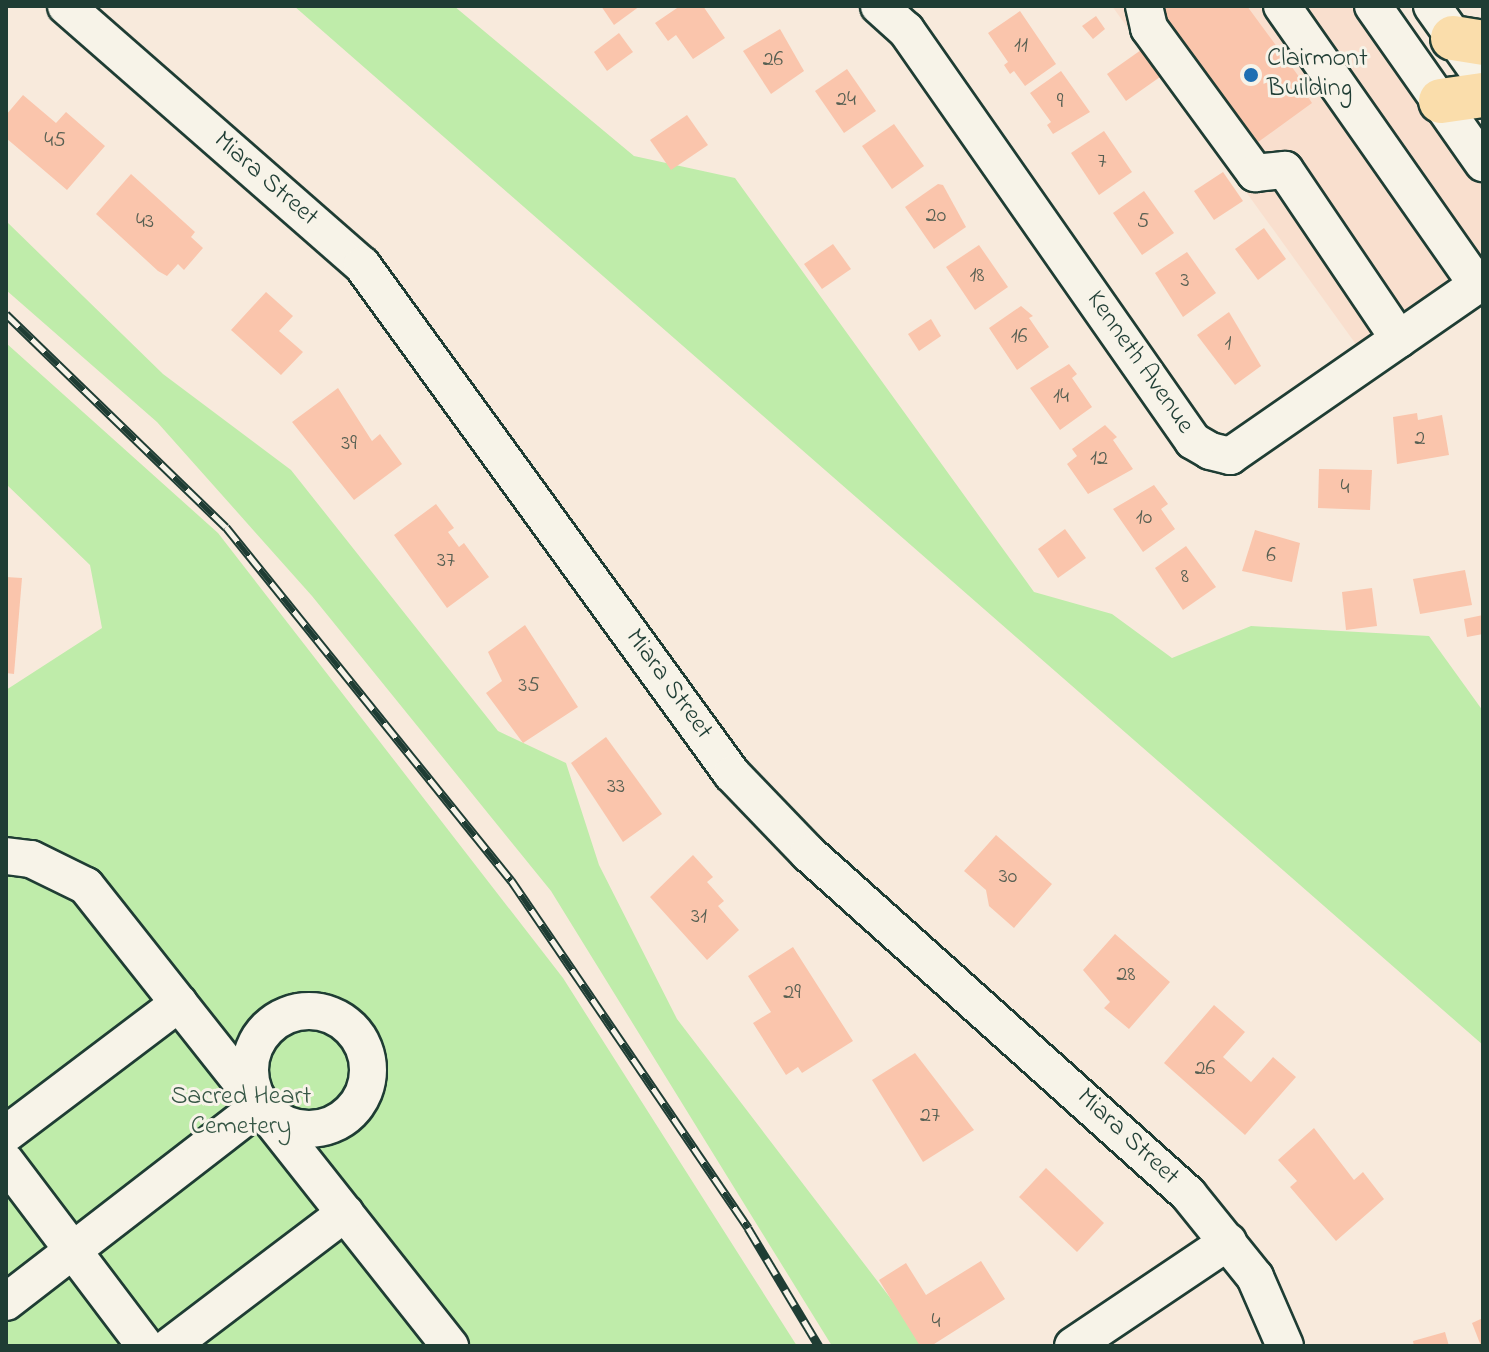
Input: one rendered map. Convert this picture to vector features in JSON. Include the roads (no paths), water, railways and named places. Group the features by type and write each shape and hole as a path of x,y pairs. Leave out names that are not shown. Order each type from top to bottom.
{"street":[{"name":"Miara Street","path":"66,6 362,265 732,774 767,814 1188,1194 1255,1277 1285,1346"},
{"name":"Kenneth Avenue","path":"879,6 906,30 1193,441 1230,456 1480,283"},
{"path":"1144,6 1149,28 1255,173 1285,170 1399,339"},
{"path":"1282,6 1480,283"},
{"path":"1373,6 1462,98 1483,163"},
{"path":"1456,29 1483,78"},
{"path":"6,856 31,859 86,886 450,1346"},
{"path":"6,1134 179,1003"},
{"path":"6,1302 261,1105"},
{"path":"6,1162 145,1346"},
{"path":"170,1346 345,1213"},
{"path":"1073,1346 1228,1242"}],"railway":[{"path":"6,314 226,527 511,880 748,1228 819,1346"}],"place":[{"name":"Clairmont Building","path":"1251,75"}],"park label":[{"name":"Sacred Heart Cemetery","path":"241,1113"}]}
